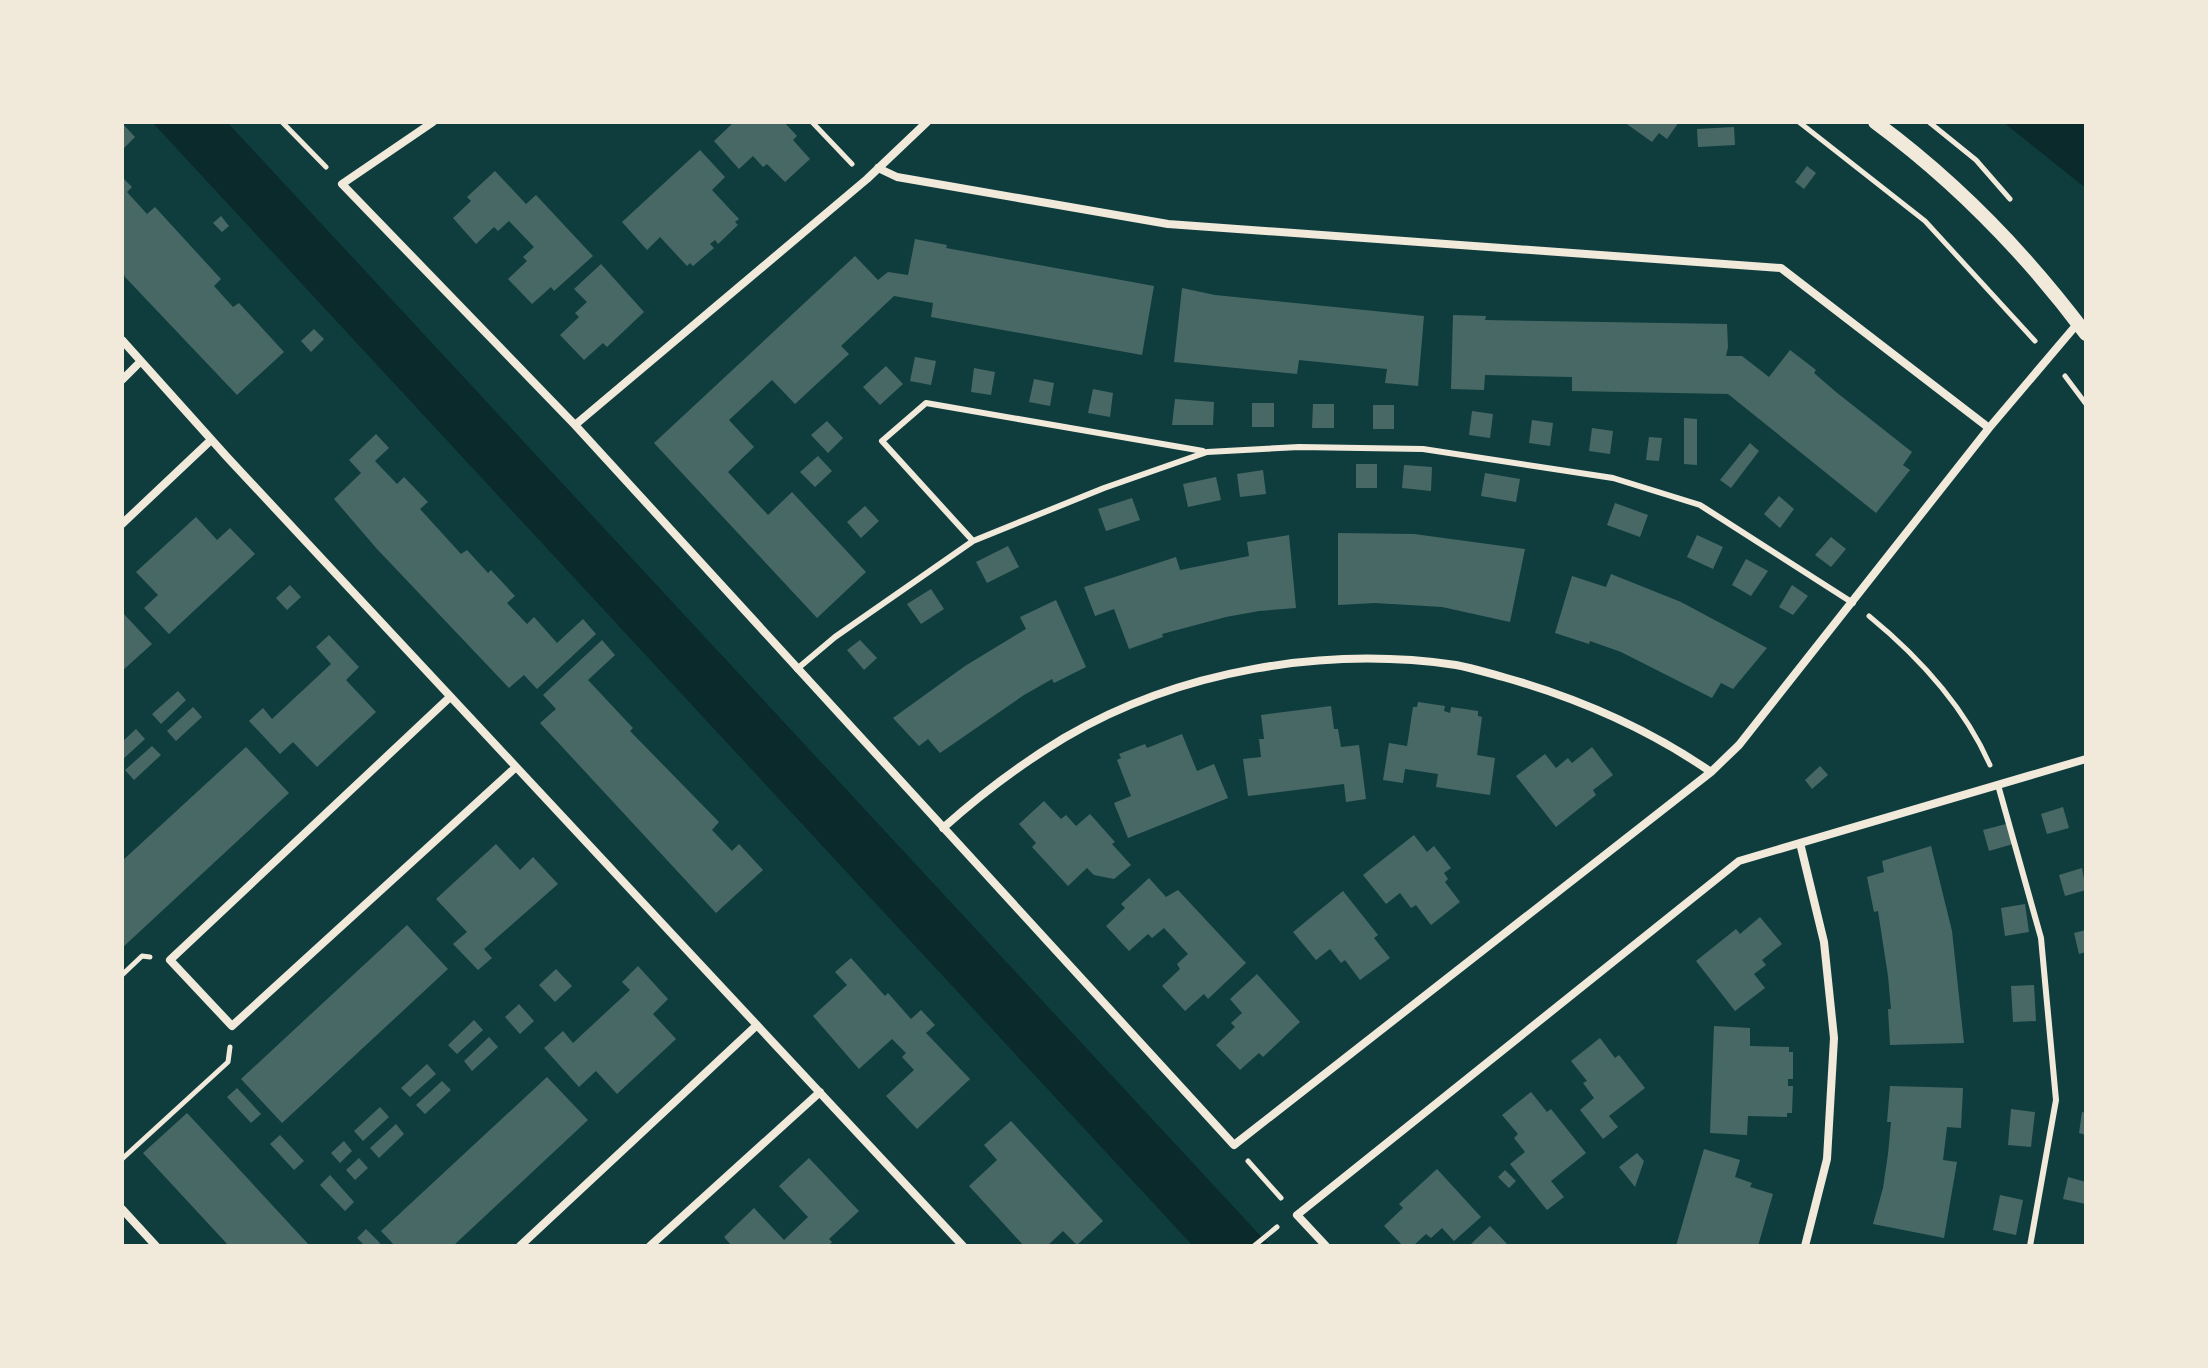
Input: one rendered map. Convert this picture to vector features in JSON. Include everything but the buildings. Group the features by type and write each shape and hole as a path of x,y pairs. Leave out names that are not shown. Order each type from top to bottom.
{"street":[{"path":"433,122 342,184 575,425 1234,1145 1711,772 1739,745 1989,428 2050,357 2082,329 1994,227 1951,185 1875,122"},
{"path":"575,425 867,179 927,122"},
{"path":"878,168 897,177 1168,224 1781,268 1989,428"},
{"path":"122,340 211,440 963,1246"},
{"path":"122,380 141,361"},
{"path":"122,524 211,440"},
{"path":"943,828 980,795 1065,738 1123,709 1180,688 1244,671 1323,660 1401,659 1460,666 1542,688 1611,714 1674,746 1711,772"},
{"path":"450,697 170,960 232,1026 516,767"},
{"path":"1326,1246 1297,1215 1739,861 2086,759"},
{"path":"1800,843 1824,942 1834,1038 1827,1159 1805,1246"},
{"path":"520,1246 757,1025"},
{"path":"650,1246 820,1092"},
{"path":"122,1209 156,1246"}],"lane":[{"path":"973,541 882,441 926,403 1207,452 1299,447 1423,449 1613,478 1700,505 1853,603"},
{"path":"796,670 835,637 973,541 1104,488 1207,452"},
{"path":"1998,785 2041,938 2056,1100 2030,1246"}],"path":[{"path":"282,122 342,184"},
{"path":"812,122 867,179"},
{"path":"1799,122 1925,221 2050,357 2086,404"},
{"path":"1853,603 1893,636 1954,704 1981,746 1998,785"},
{"path":"122,1159 228,1062 232,1026"},
{"path":"1234,1145 1297,1215"},
{"path":"1254,1246 1273,1229"}],"water":[{"path":"152,122 227,122 1270,1246 1193,1246"},
{"path":"2003,122 2086,122 2086,186 2083,186"}]}
